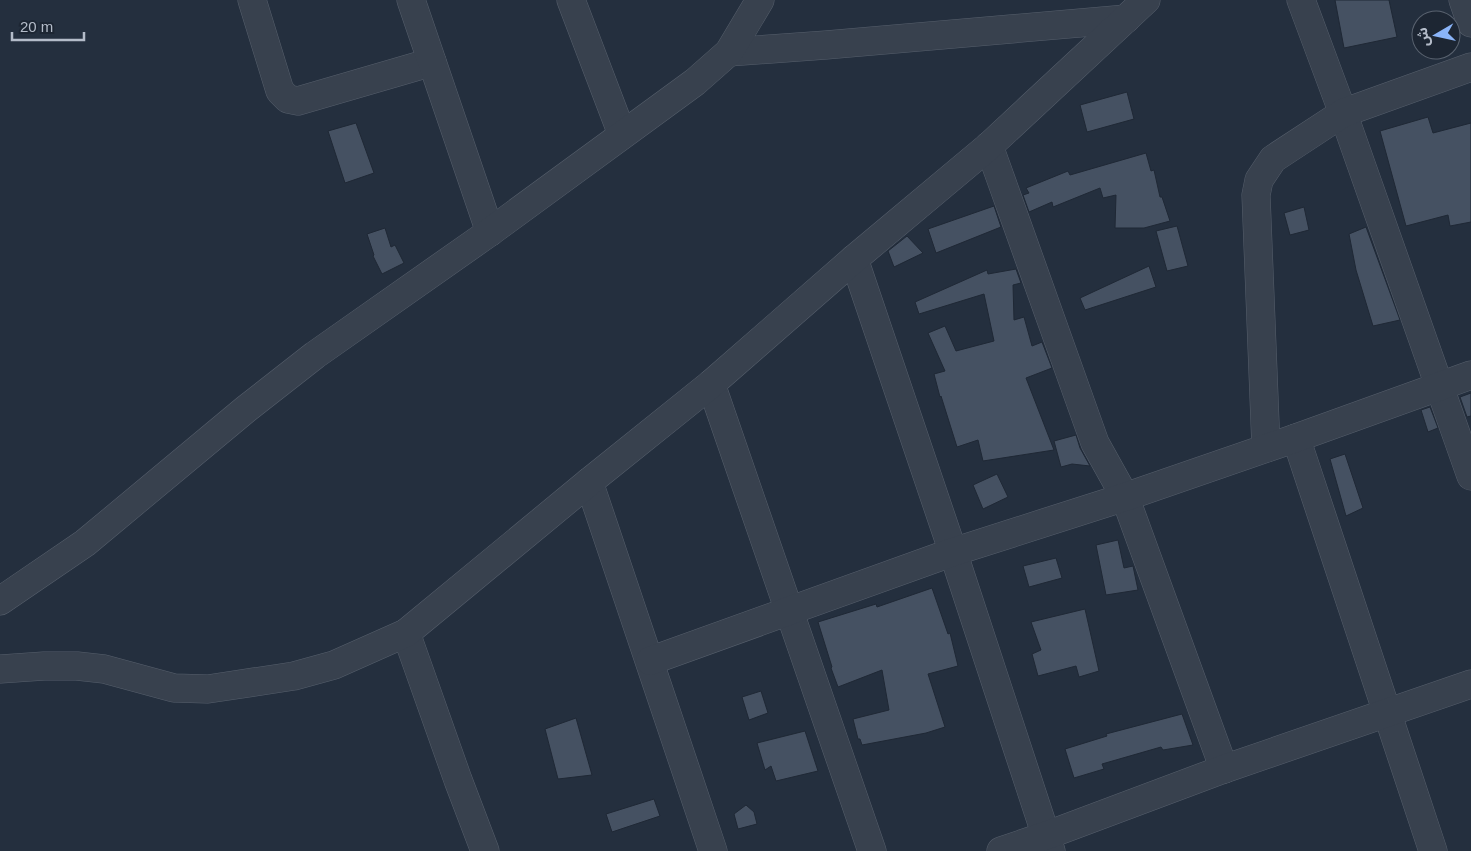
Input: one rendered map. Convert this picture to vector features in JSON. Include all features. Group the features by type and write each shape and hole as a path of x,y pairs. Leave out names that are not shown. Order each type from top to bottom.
{"street":[{"path":"252,0 280,91 288,99 298,101 432,62"},
{"path":"411,0 490,232"},
{"path":"572,0 622,134"},
{"path":"0,601 85,543 246,409 315,355 490,232 695,82 729,52 760,0"},
{"path":"0,669 77,666 104,669 174,688 208,689 294,676 334,665 406,633 711,384 854,259 989,146 1146,0"},
{"path":"1301,0 1343,113 1471,476"},
{"path":"1463,0 1471,23"},
{"path":"729,52 826,46 1126,19"},
{"path":"1266,448 1256,195 1259,180 1273,158 1343,113 1471,67"},
{"path":"989,146 1095,443 1125,497 1224,769"},
{"path":"854,259 953,552 1048,844"},
{"path":"650,661 953,552 1125,497 1471,375"},
{"path":"711,384 872,851"},
{"path":"1296,438 1433,851"},
{"path":"589,482 713,851"},
{"path":"406,633 485,851"},
{"path":"1001,851 1048,844 1224,769 1471,684"}],"building":[{"path":"1335,0 1389,0 1397,37 1344,48"},
{"path":"1127,92 1134,119 1087,132 1080,105"},
{"path":"1428,117 1433,133 1471,123 1471,222 1450,226 1448,215 1406,226 1380,131"},
{"path":"356,123 374,173 345,183 328,131"},
{"path":"1146,153 1151,171 1154,170 1160,197 1162,197 1170,221 1144,228 1115,228 1116,195 1103,198 1100,188 1053,207 1052,202 1029,212 1023,195 1029,193 1026,188 1068,171 1070,175"},
{"path":"994,206 1001,227 936,253 928,229"},
{"path":"1304,207 1309,230 1290,235 1284,213"},
{"path":"1177,226 1188,266 1167,271 1156,231"},
{"path":"1366,227 1400,320 1373,326 1356,270 1349,234"},
{"path":"385,228 391,247 395,245 404,263 382,274 373,256 367,234"},
{"path":"907,236 923,253 894,267 888,251"},
{"path":"1149,266 1156,287 1085,310 1080,298"},
{"path":"1016,269 1021,283 1013,285 1014,320 1024,317 1032,346 1042,342 1052,368 1026,378 1054,450 983,461 978,440 957,447 934,374 945,371 928,333 945,326 956,351 994,341 984,294 919,314 915,302 987,270 988,274"},
{"path":"1471,393 1471,416 1467,417 1460,397"},
{"path":"1430,407 1438,428 1428,432 1421,410"},
{"path":"1076,435 1080,448 1090,466 1072,464 1061,467 1054,441"},
{"path":"1345,454 1363,508 1346,516 1330,459"},
{"path":"997,474 1008,497 983,509 973,485"},
{"path":"1118,540 1124,568 1133,566 1138,590 1106,595 1096,545"},
{"path":"1056,558 1062,578 1029,587 1023,566"},
{"path":"932,588 948,634 950,633 958,666 928,674 945,727 926,733 862,745 860,739 858,739 853,719 889,710 882,670 838,687 818,622 876,604 877,607"},
{"path":"1085,609 1099,671 1079,677 1076,666 1038,676 1032,654 1041,650 1031,622"},
{"path":"761,691 768,713 749,720 742,697"},
{"path":"1182,714 1193,745 1163,750 1161,747 1102,764 1104,769 1074,778 1065,749 1107,736 1106,734"},
{"path":"576,718 592,775 558,779 545,729"},
{"path":"805,731 818,771 776,781 771,766 765,770 757,743"},
{"path":"654,799 660,816 612,832 606,814"},
{"path":"746,805 754,812 757,824 738,829 734,814"}]}
